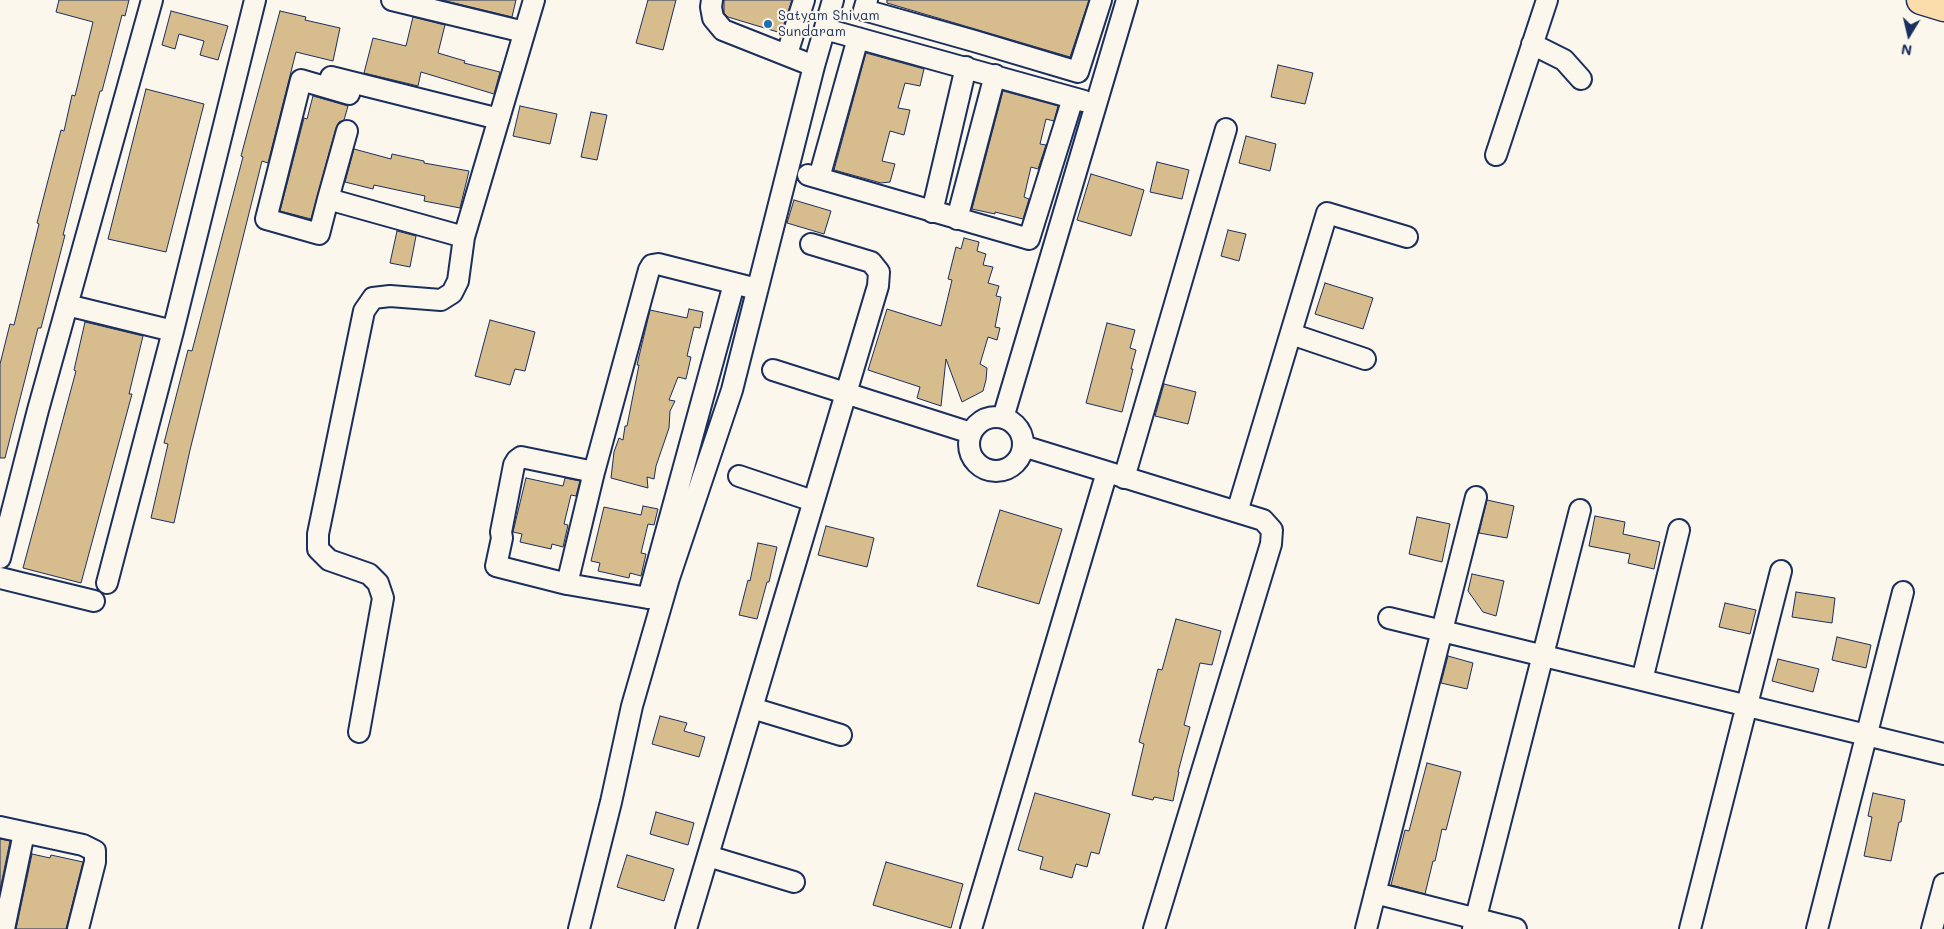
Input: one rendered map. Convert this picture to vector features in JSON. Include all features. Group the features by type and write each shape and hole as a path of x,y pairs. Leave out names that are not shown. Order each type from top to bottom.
{"highway":[{"path":"1920,0 1944,7"}],"street":[{"path":"0,558 67,304 152,0"},
{"path":"108,583 255,0"},
{"path":"392,0 524,32"},
{"path":"359,732 383,598 378,583 369,574 329,560 318,549 318,542 364,311 372,298 390,296 441,300 452,293 458,282 464,237 534,0"},
{"path":"712,0 713,18 723,30 814,66"},
{"path":"787,54 804,0"},
{"path":"579,929 611,802 632,706 668,578 732,390 814,66 833,0"},
{"path":"867,0 864,10 1078,72 1101,0"},
{"path":"1002,418 1127,0"},
{"path":"1496,155 1547,0"},
{"path":"825,29 1096,104"},
{"path":"858,38 814,177 957,219 1029,239 1073,98"},
{"path":"1532,44 1564,60 1580,79"},
{"path":"932,212 966,67"},
{"path":"957,219 995,76"},
{"path":"331,77 499,119"},
{"path":"347,131 319,234 266,219 301,80 349,94"},
{"path":"971,929 1226,128"},
{"path":"328,199 464,237"},
{"path":"1236,512 1327,213 1407,237"},
{"path":"686,929 878,286 879,272 871,262 811,244"},
{"path":"567,584 594,472 649,270 652,265 658,264 757,289"},
{"path":"648,598 734,284"},
{"path":"67,304 173,331"},
{"path":"1291,334 1365,359"},
{"path":"773,370 971,433"},
{"path":"993,417 1011,422 1018,428 1022,437 1023,446 1020,455 1015,463 1007,469 998,471 980,466 969,451 968,442 971,433 976,425 993,417"},
{"path":"1023,446 1263,520 1272,530 1271,544 1154,929"},
{"path":"594,472 521,457 514,465 496,566 567,584 648,598"},
{"path":"740,476 813,501"},
{"path":"1366,929 1476,497"},
{"path":"1475,924 1580,510"},
{"path":"1642,680 1679,530"},
{"path":"1690,929 1781,571"},
{"path":"0,578 94,601"},
{"path":"648,598 668,578"},
{"path":"1817,929 1903,592"},
{"path":"1389,618 1944,754"},
{"path":"752,708 841,735"},
{"path":"0,827 83,845 95,851 95,862 78,929"},
{"path":"4,929 24,833"},
{"path":"708,856 794,882"},
{"path":"1932,929 1944,884"},
{"path":"1375,893 1475,924 1516,929"}],"building":[{"path":"59,0 129,0 125,16 122,15 102,91 100,91 41,328 38,328 5,458 0,458 0,364 10,324 14,325 39,224 37,223 61,130 64,131 72,95 75,96 93,22 56,12"},
{"path":"442,0 516,0 512,17"},
{"path":"648,0 676,0 663,50 636,43"},
{"name":"Satyam Shivam Sundaram","path":"724,0 792,0 781,33 728,17 724,13"},
{"path":"887,0 1089,0 1070,57 887,3"},
{"path":"171,11 228,26 218,60 200,55 204,41 179,34 175,49 162,45"},
{"path":"280,11 306,17 305,20 340,28 333,61 296,52 268,163 262,161 190,450 174,523 151,518 168,444 164,443 188,350 192,351"},
{"path":"413,17 445,25 438,53 465,61 464,63 500,72 494,94 421,72 418,86 364,73 373,38 406,46"},
{"path":"866,53 924,69 920,86 905,83 898,108 910,110 904,135 890,131 882,161 895,164 890,182 881,183 834,170"},
{"path":"1278,65 1313,73 1305,104 1271,97"},
{"path":"146,89 204,104 166,252 108,239"},
{"path":"1003,91 1058,106 1054,121 1046,119 1040,144 1046,145 1038,169 1031,167 1024,197 1029,199 1023,219 972,209"},
{"path":"313,96 348,106 344,120 339,122 336,128 311,219 280,211 304,118 307,119"},
{"path":"520,106 557,114 550,144 513,136"},
{"path":"591,112 607,115 597,160 581,157"},
{"path":"1246,136 1276,144 1270,171 1239,163"},
{"path":"354,149 391,159 392,154 424,161 424,163 469,171 460,208 424,201 425,196 374,185 373,189 345,182"},
{"path":"1157,162 1189,170 1182,199 1150,192"},
{"path":"1091,174 1144,190 1131,236 1077,220"},
{"path":"794,200 831,211 824,234 787,223"},
{"path":"1228,230 1246,234 1239,261 1221,256"},
{"path":"397,231 416,236 410,267 390,263"},
{"path":"964,238 979,242 977,251 986,254 983,265 993,267 988,283 999,286 996,296 1001,297 995,327 1000,328 997,340 988,337 980,364 987,368 983,391 962,402 946,359 941,406 917,398 920,387 868,370 887,309 941,326 952,280 948,279 956,247 961,249"},
{"path":"1325,283 1373,298 1363,329 1315,314"},
{"path":"689,309 703,312 700,328 694,327 687,356 691,357 686,379 678,377 669,400 675,401 670,411 669,428 656,466 654,479 647,477 648,488 611,478 614,452 619,438 623,440 625,426 627,426 639,365 637,365 650,310 687,318"},
{"path":"490,320 535,332 525,371 515,369 510,385 475,376"},
{"path":"85,322 143,336 129,394 132,394 81,583 23,568 76,371 74,370"},
{"path":"1107,323 1135,330 1130,348 1136,350 1131,369 1133,369 1122,412 1086,403"},
{"path":"1164,384 1196,392 1188,424 1155,416"},
{"path":"526,478 563,486 565,478 580,481 576,496 571,495 564,524 568,525 563,547 552,544 551,549 520,542 522,534 513,532"},
{"path":"1487,500 1514,506 1507,538 1479,533"},
{"path":"643,506 658,509 654,525 648,524 641,553 646,554 641,576 630,573 629,578 598,571 600,563 591,561 604,507 641,515"},
{"path":"1000,510 1062,529 1039,604 977,586"},
{"path":"1595,516 1625,522 1623,534 1660,542 1654,569 1628,563 1630,554 1589,546"},
{"path":"1417,517 1450,524 1442,562 1409,554"},
{"path":"826,526 874,538 867,567 818,555"},
{"path":"758,543 777,547 769,582 767,582 757,619 739,615 748,580 750,581"},
{"path":"1472,574 1504,581 1496,616 1483,612 1468,591"},
{"path":"1796,592 1835,598 1832,623 1792,617"},
{"path":"1725,603 1756,610 1750,634 1719,627"},
{"path":"1176,619 1221,631 1212,665 1200,663 1184,725 1190,727 1178,772 1173,801 1154,797 1153,800 1132,795 1144,744 1139,742 1158,669 1162,670"},
{"path":"1837,637 1871,645 1866,668 1832,660"},
{"path":"1448,656 1473,663 1467,689 1441,683"},
{"path":"1778,659 1819,669 1813,692 1772,681"},
{"path":"660,716 687,723 684,731 705,737 699,757 652,744"},
{"path":"1427,763 1461,772 1446,830 1442,829 1425,894 1391,885 1405,830 1409,831"},
{"path":"1035,793 1110,814 1099,854 1091,852 1087,867 1076,864 1072,878 1040,869 1043,857 1018,850"},
{"path":"1873,793 1905,800 1891,861 1864,856 1872,817 1868,816"},
{"path":"656,812 694,823 688,845 650,834"},
{"path":"0,839 10,841 0,890"},
{"path":"32,854 50,858 51,855 83,862 66,929 16,929"},
{"path":"627,855 674,869 664,901 617,887"},
{"path":"886,862 963,884 951,928 873,905"}],"place":[{"name":"Satyam Shivam Sundaram","path":"768,24"}]}
